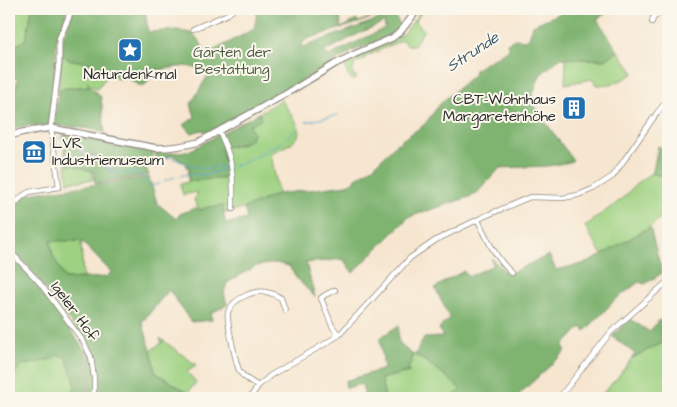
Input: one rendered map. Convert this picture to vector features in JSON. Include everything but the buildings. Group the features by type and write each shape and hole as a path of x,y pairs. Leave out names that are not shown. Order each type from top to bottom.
{"main road":[{"path":"9,136 51,128 156,148 172,148 199,142 284,95 335,64 392,38 402,31 418,9"}],"street":[{"path":"9,209 29,192 59,187 51,128 59,63 59,39 71,9"},
{"path":"192,29 228,14 234,9"},
{"path":"652,22 653,18 666,9"},
{"path":"250,398 258,386 271,375 339,335 410,258 436,240 530,197 563,198 578,195 593,189 613,176 668,99"},
{"path":"219,131 231,164 233,209"},
{"path":"478,220 498,258 512,273"},
{"name":"Igeler Hof","path":"9,250 39,282 83,341 91,357 94,398"},
{"path":"559,398 611,332 668,281"},
{"path":"335,290 322,298 332,326 339,335"},
{"path":"258,386 240,372 228,313 241,296 258,292 269,292 281,298 285,310"}],"green space":[{"path":"9,9 32,9 26,39 17,45 9,47"},
{"path":"32,9 67,9 56,41 55,76 48,125 22,126 9,130 9,88 15,88 18,79 9,77 9,47 17,45 26,39"},
{"name":"Gärten der Bestattung","path":"74,9 145,9 148,32 178,30 191,33 207,54 254,29 258,9 340,9 341,28 357,20 359,22 392,9 398,22 402,25 392,34 355,50 254,109 207,132 201,130 192,133 184,125 195,117 191,104 212,71 186,66 149,71 148,82 142,87 127,78 118,79 95,64 67,59 62,54 62,41","holes":["381,14 382,18 303,47 301,45 307,39","384,22 385,28 329,56 324,52"]},
{"path":"424,9 415,21 424,30 414,45 404,43 402,40 354,64 352,71 356,79 354,80 348,75 346,70 347,62 400,36"},
{"path":"570,9 613,9 597,19 618,51 605,60 560,58 540,75 531,99 533,105 573,160 547,166 500,168 475,195 409,217 353,273 343,259 306,263 315,297 296,278 289,266 276,263 256,266 227,283 224,292 227,305 211,313 212,320 191,322 169,290 142,322 151,350 155,372 188,393 185,398 90,398 86,342 27,265 9,249 9,211 28,194 149,177 157,203 176,219 180,214 195,208 201,210 208,207 224,206 223,213 226,224 247,219 244,208 278,194 347,185 355,181 355,179 373,167 397,143 401,143 402,140 424,125 440,104 475,73 474,70 509,49 507,43 515,39 527,40 533,25","holes":["50,241 81,241 111,272 107,277 65,279 53,256"]},
{"path":"618,51 634,73 611,84 596,85 593,79 565,84 566,58 605,60"},
{"path":"62,54 67,59 95,64 109,73 97,89 87,81 89,86 59,89"},
{"path":"89,86 101,97 105,133 91,129 54,125 59,89"},
{"path":"281,100 299,130 294,141 271,153 278,194 243,209 223,213 223,206 208,207 201,210 196,205 194,199 197,196 197,192 183,195 180,184 201,179 227,179 221,147 232,147 246,142 249,125 260,115 259,113"},
{"path":"259,113 261,119 249,125 253,133 251,139 240,144 221,147 227,178 188,181 188,171 190,170 185,163 172,155 158,161 156,152 189,151"},
{"path":"63,134 153,148 155,162 115,165 113,167 63,139"},
{"path":"64,143 113,170 116,167 145,166 149,175 95,183 94,172 66,164"},
{"path":"658,146 666,151 665,177 651,173"},
{"path":"92,163 93,180 68,182 66,166"},
{"path":"651,173 668,178 668,211 650,227 602,255 585,226 622,199 635,185"},
{"path":"650,227 662,273 645,284 639,282 616,299 585,331 581,327 563,346 566,351 515,398 451,398 461,390 439,371 415,355 424,338 443,337 439,328 450,318 435,288 447,280 464,271 468,277 493,265 491,258 508,274 549,255 556,270 582,264 593,260"},
{"path":"50,240 81,241 83,278 65,279 53,256"},
{"path":"9,252 39,285 85,351 88,398 78,398 74,392 75,382 66,357 57,355 52,359 27,365 24,363 11,377 9,376"},
{"path":"630,319 650,332 659,320 668,321 668,340 632,358 635,354 612,336"},
{"path":"399,325 398,340 412,354 412,360 408,369 410,371 381,379 385,398 365,398 362,384 346,388 345,381 384,369 380,338"},
{"path":"160,338 196,365 187,372 196,382 188,393 155,372 151,350 162,343"},
{"path":"668,340 668,398 598,398 617,378 632,358"},
{"path":"412,354 432,365 462,390 451,398 385,398 381,379 410,372 408,369 412,360"},
{"path":"57,355 66,357 76,382 74,392 78,398 9,398 9,376 24,362 27,365"}],"waterway":[{"name":"Strunde","path":"306,122 338,115"},
{"name":"Strunde","path":"233,166 281,143 297,129"},
{"name":"Strunde","path":"58,137 112,169 151,164"},
{"name":"Strunde","path":"9,147 14,145"},
{"name":"Strunde","path":"158,162 170,157 192,166 207,169 217,166 229,167"},
{"name":"Strunde","path":"108,167 109,171 113,173 136,173 151,186 159,184"},
{"name":"Strunde","path":"179,176 188,174 207,175 227,168"},
{"name":"Strunde","path":"164,181 175,177"}],"place":[{"name":"Naturdenkmal","path":"130,50"},
{"name":"CBT-Wohnhaus Margaretenhöhe","path":"574,108"},
{"name":"LVR Industriemuseum","path":"34,152"}]}
